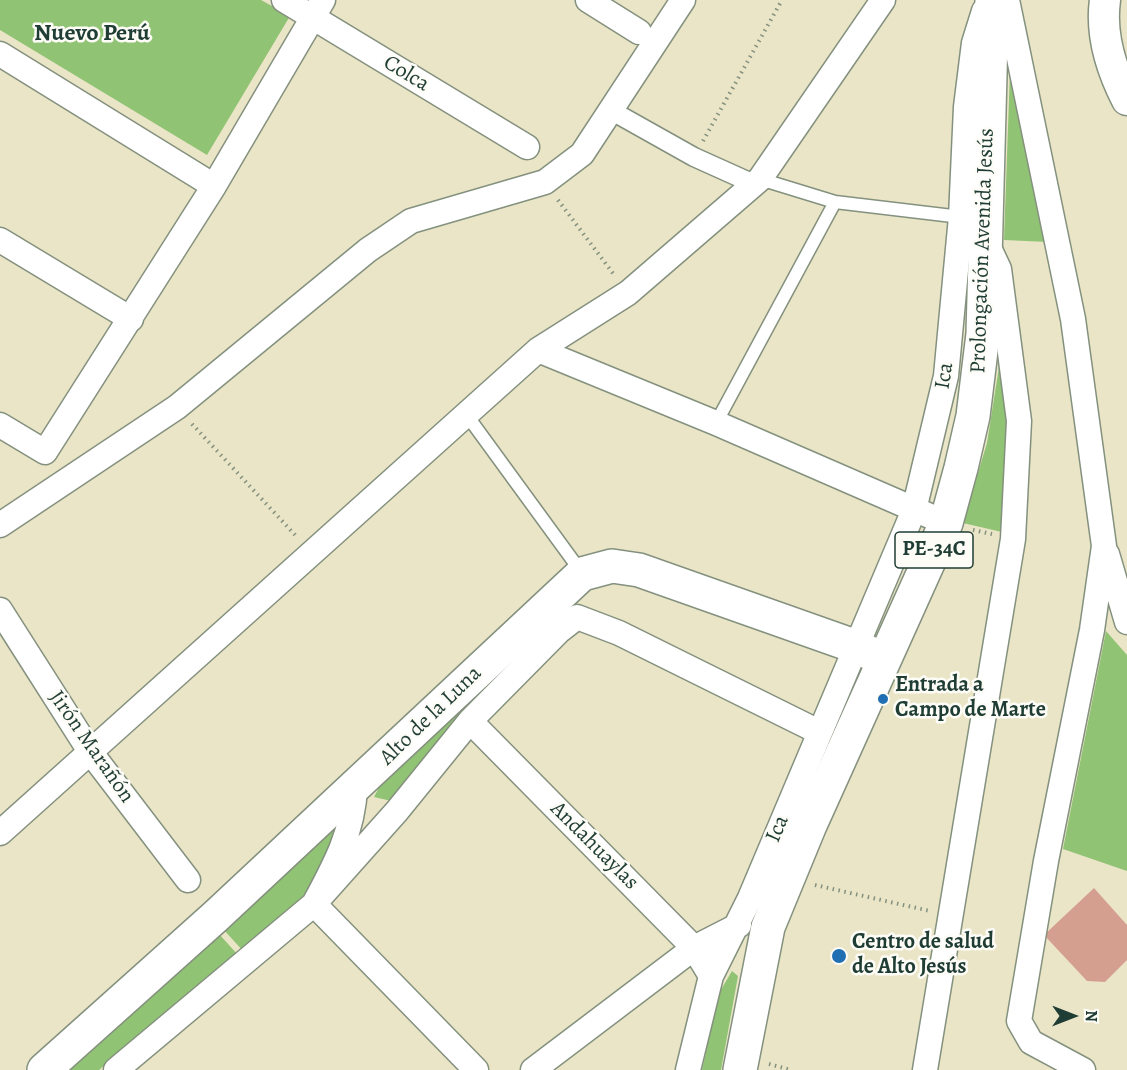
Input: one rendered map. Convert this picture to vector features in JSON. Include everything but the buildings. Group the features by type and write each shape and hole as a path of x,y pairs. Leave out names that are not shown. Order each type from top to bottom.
{"main road":[{"name":"Prolongación Avenida Jesús","path":"754,1067 768,927 870,653 946,523 973,416 983,334 990,0"},
{"name":"Alto de la Luna","path":"44,1070 355,788 582,574 612,566 639,570 870,653"}],"street":[{"name":"Colca","path":"284,0 318,9 527,147"},
{"path":"588,0 639,32"},
{"path":"0,525 177,407 368,250 411,221 545,182 582,154 683,0"},
{"path":"0,833 538,350 628,293 757,181 883,0"},
{"name":"Ica","path":"688,1070 711,976 750,898 819,732 870,653 914,510 946,376 961,217 966,107 974,43 990,0"},
{"path":"1007,0 1073,319 1104,546 1127,621"},
{"path":"1110,4 1104,39 1116,77 1127,100"},
{"path":"0,425 45,452 214,186 318,9"},
{"path":"0,54 214,186"},
{"path":"612,111 694,157 757,181"},
{"path":"0,240 131,319"},
{"path":"925,1070 1014,539 1019,421 999,269 984,240"},
{"path":"538,350 716,423 946,523"},
{"path":"1083,1070 1031,1042 1019,1020 1052,828 1092,630 1104,546"},
{"name":"Jirón Marañón","path":"0,610 91,753 188,880"},
{"path":"127,1067 315,904 397,811 470,721 559,631 577,617 619,633 819,732"},
{"name":"Andahuaylas","path":"470,721 694,948 711,976"},
{"path":"315,904 344,849 354,814 355,788"},
{"path":"315,904 476,1070"},
{"path":"533,1070 694,948 735,925 768,927"}],"lane":[{"path":"757,181 835,202 961,217"},
{"path":"716,423 835,202"},
{"path":"466,414 582,574"}],"path":[{"path":"694,157 782,0"},
{"path":"545,182 628,293"},
{"path":"177,407 312,553"},
{"path":"946,523 1014,539"},
{"path":"814,884 952,916"},
{"path":"754,1067 791,1070"}],"green space":[{"path":"0,0 261,0 290,16 207,155 0,30"},
{"path":"1011,43 1048,242 1004,240"},
{"path":"999,367 1004,367 1009,413 1006,533 963,523 987,443"},
{"path":"545,624 396,802 374,797 381,784"},
{"path":"1106,631 1127,655 1127,871 1063,849"},
{"path":"336,823 339,825 310,892 244,952 223,929"},
{"path":"219,934 238,955 99,1070 66,1070"},
{"path":"732,971 738,976 721,1070 702,1070 719,993"}],"place":[{"name":"Entrada a Campo de Marte","path":"883,699"},
{"name":"Centro de salud de Alto Jesús","path":"839,956"}],"district":[{"name":"Nuevo Perú","path":"92,34"}]}
